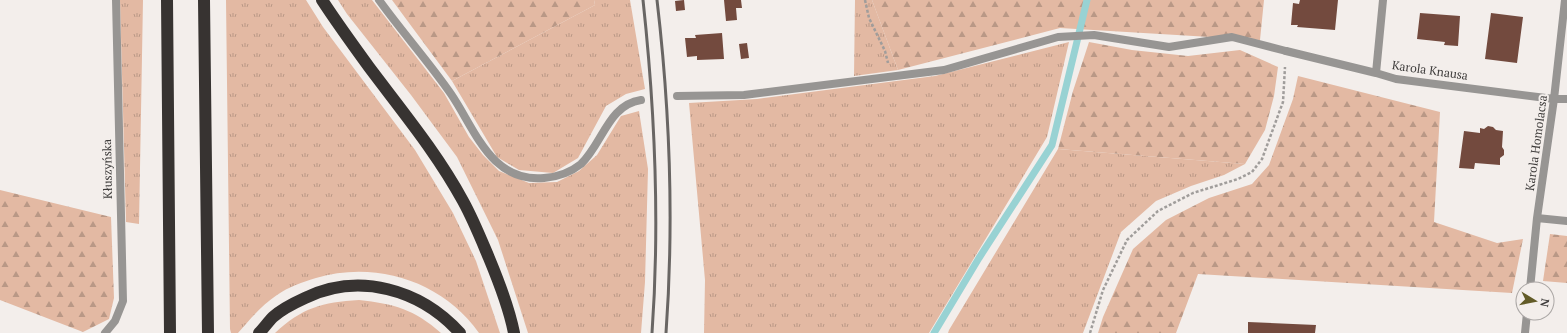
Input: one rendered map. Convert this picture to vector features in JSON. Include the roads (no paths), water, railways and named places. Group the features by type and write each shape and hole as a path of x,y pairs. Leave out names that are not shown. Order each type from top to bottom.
{"highway":[{"path":"167,0 170,333"},
{"path":"204,0 208,333"},
{"path":"322,0 369,67 402,108 462,200 478,232 498,280 514,333"},
{"path":"259,333 274,316 294,302 317,292 342,286 386,288 405,294 428,305 449,321 460,333"}],"street":[{"name":"Kłuszyńska","path":"104,333 115,321 123,301 116,0"},
{"path":"379,0 451,94 482,147 498,162 519,175 530,178 551,178 563,174 580,165 593,149 618,112 632,101 641,100"},
{"name":"Karola Knausa","path":"1383,0 1376,73 1396,79 1554,99 1567,99"},
{"name":"Karola Homolacsa","path":"1531,281 1536,218 1554,99 1564,0"},
{"path":"678,96 744,95 944,70 1058,37 1078,35 1094,35 1169,47 1232,37 1376,73"},
{"path":"1536,218 1567,221"},
{"path":"1525,333 1526,321"}],"waterway":[{"path":"934,333 979,258 1052,145 1087,0"}],"railway":[{"path":"643,0 651,83 655,166 656,250 652,333"},
{"path":"657,0 668,125 670,250 666,333"}]}
